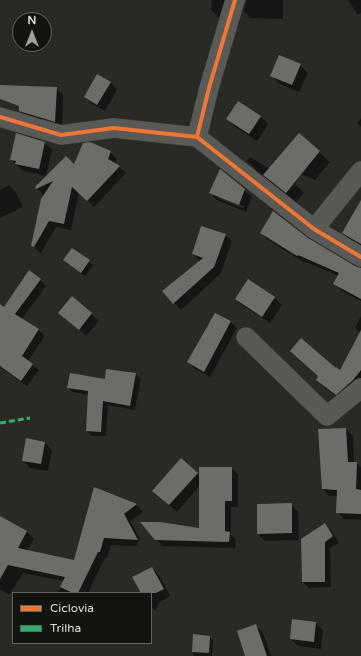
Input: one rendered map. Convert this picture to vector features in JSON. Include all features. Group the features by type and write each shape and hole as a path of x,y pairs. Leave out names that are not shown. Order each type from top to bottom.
{"street":[{"path":"197,137 235,0"},
{"path":"0,117 61,135 114,128 197,137 314,229 361,257"},
{"path":"314,229 361,171"},
{"path":"246,336 328,416 361,388"}],"building":[{"path":"279,55 301,64 292,85 270,76"},
{"path":"97,74 111,82 97,105 84,97"},
{"path":"0,85 57,87 55,122 19,111 19,106 0,99"},
{"path":"238,101 261,116 249,134 226,119"},
{"path":"16,133 45,142 39,169 15,164 16,161 10,160"},
{"path":"299,133 320,151 286,193 263,175"},
{"path":"90,142 111,151 108,159 120,166 87,201 72,187 64,224 49,221 34,247 31,246 41,199 53,181 36,189 35,187 66,156 74,164 83,143"},
{"path":"220,169 245,189 239,205 209,193"},
{"path":"361,200 361,244 342,233"},
{"path":"273,211 308,238 355,266 361,268 361,299 333,284 339,273 298,255 297,256 260,233"},
{"path":"201,226 226,234 214,267 173,304 162,291 203,258 192,254"},
{"path":"72,248 90,260 81,273 63,260"},
{"path":"29,270 41,279 15,314 39,329 22,356 33,364 21,381 0,366 0,304 4,307"},
{"path":"248,279 275,297 262,317 235,299"},
{"path":"72,296 92,313 79,330 58,313"},
{"path":"215,313 231,321 204,372 187,362"},
{"path":"361,330 361,370 353,380 336,395 316,380 318,376 290,351 301,338 340,370"},
{"path":"106,369 136,373 130,406 103,401 101,432 86,431 88,391 67,388 70,373 105,379"},
{"path":"346,428 348,462 357,462 356,489 361,490 361,514 336,513 337,490 322,489 318,429"},
{"path":"26,438 45,442 41,464 22,461"},
{"path":"181,458 198,473 169,505 152,491"},
{"path":"199,467 232,467 232,501 225,501 225,531 230,532 229,542 155,540 140,522 160,522 199,528"},
{"path":"94,487 137,504 124,514 138,540 104,538 100,552 98,552 78,592 71,592 60,587 65,577 8,565 0,579 0,516 27,531 18,548 74,560"},
{"path":"292,503 292,533 257,534 257,504"},
{"path":"325,523 333,536 325,542 325,582 302,582 301,539"},
{"path":"152,567 164,589 156,593 140,592 132,577"},
{"path":"292,619 316,622 314,642 290,639"},
{"path":"256,624 267,656 245,656 237,631"},
{"path":"193,634 210,636 209,653 192,652"}],"marked path":[{"path":"0,423 30,418"}],"cycle path":[{"path":"197,137 209,88 235,0"},
{"path":"0,117 61,135 114,128 197,137 314,229 361,257"}]}
